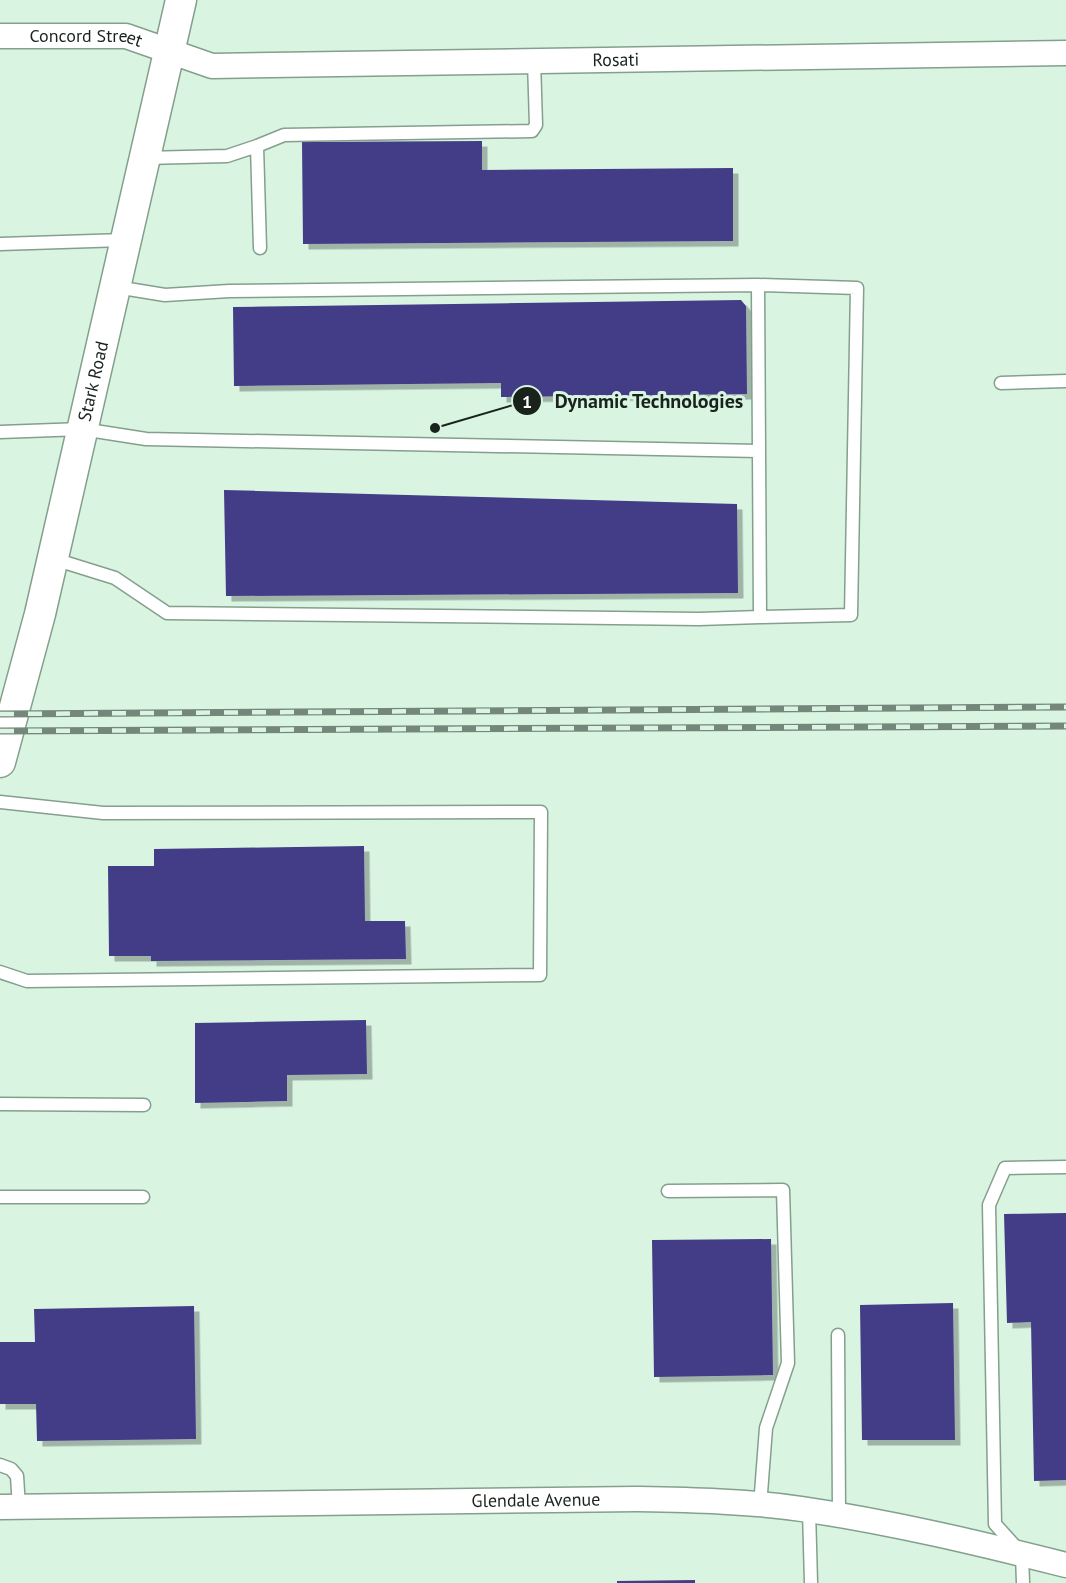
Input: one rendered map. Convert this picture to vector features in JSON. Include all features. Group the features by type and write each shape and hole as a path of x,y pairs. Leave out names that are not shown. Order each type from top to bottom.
{"street":[{"name":"Stark Road","path":"0,762 40,614 181,0"},
{"name":"Concord Street","path":"0,36 126,36 169,50"},
{"name":"Rosati","path":"169,50 212,66 1066,53"},
{"name":"Glendale Avenue","path":"9,1507 695,1500 809,1510 892,1524 1066,1565"}],"lane":[{"path":"144,158 227,156 257,147 284,135 532,131 536,125 534,61"},
{"path":"257,147 260,248"},
{"path":"0,243 126,240"},
{"path":"758,285 760,616"},
{"path":"53,559 115,578 167,613 699,619 851,615 857,288 758,285 229,291 165,295 115,287"},
{"path":"1001,383 1066,381"},
{"path":"0,432 82,429 146,439 759,451"},
{"path":"0,802 103,813 541,812 540,975 27,981 0,972"},
{"path":"0,1104 144,1105"},
{"path":"1023,1583 1022,1554 995,1524 989,1205 1005,1168 1066,1167"},
{"path":"668,1191 783,1190 788,1363 766,1428 760,1506"},
{"path":"0,1197 143,1197"},
{"path":"838,1335 839,1515"},
{"path":"0,1465 10,1469 17,1476 9,1507"},
{"path":"809,1510 811,1583"}],"building":[{"path":"482,141 482,170 733,168 733,241 303,244 302,142"},
{"path":"741,300 746,306 747,394 501,397 501,383 234,386 233,307"},
{"path":"224,490 737,504 738,593 226,596"},
{"path":"364,846 365,921 405,921 406,959 151,961 151,956 109,956 108,866 154,866 154,849"},
{"path":"366,1020 367,1074 287,1075 287,1101 195,1103 195,1023"},
{"path":"1066,1213 1066,1480 1034,1481 1031,1322 1007,1323 1004,1214"},
{"path":"771,1239 773,1375 654,1377 652,1240"},
{"path":"953,1303 955,1440 862,1440 860,1305"},
{"path":"194,1306 196,1439 37,1441 36,1404 0,1404 0,1342 35,1342 34,1309"},
{"path":"695,1580 695,1583 617,1583 617,1581"}],"railway":[{"path":"0,714 1066,707"},
{"path":"0,731 1066,726"}],"place":[{"name":"Dynamic Technologies","path":"435,428"}]}
